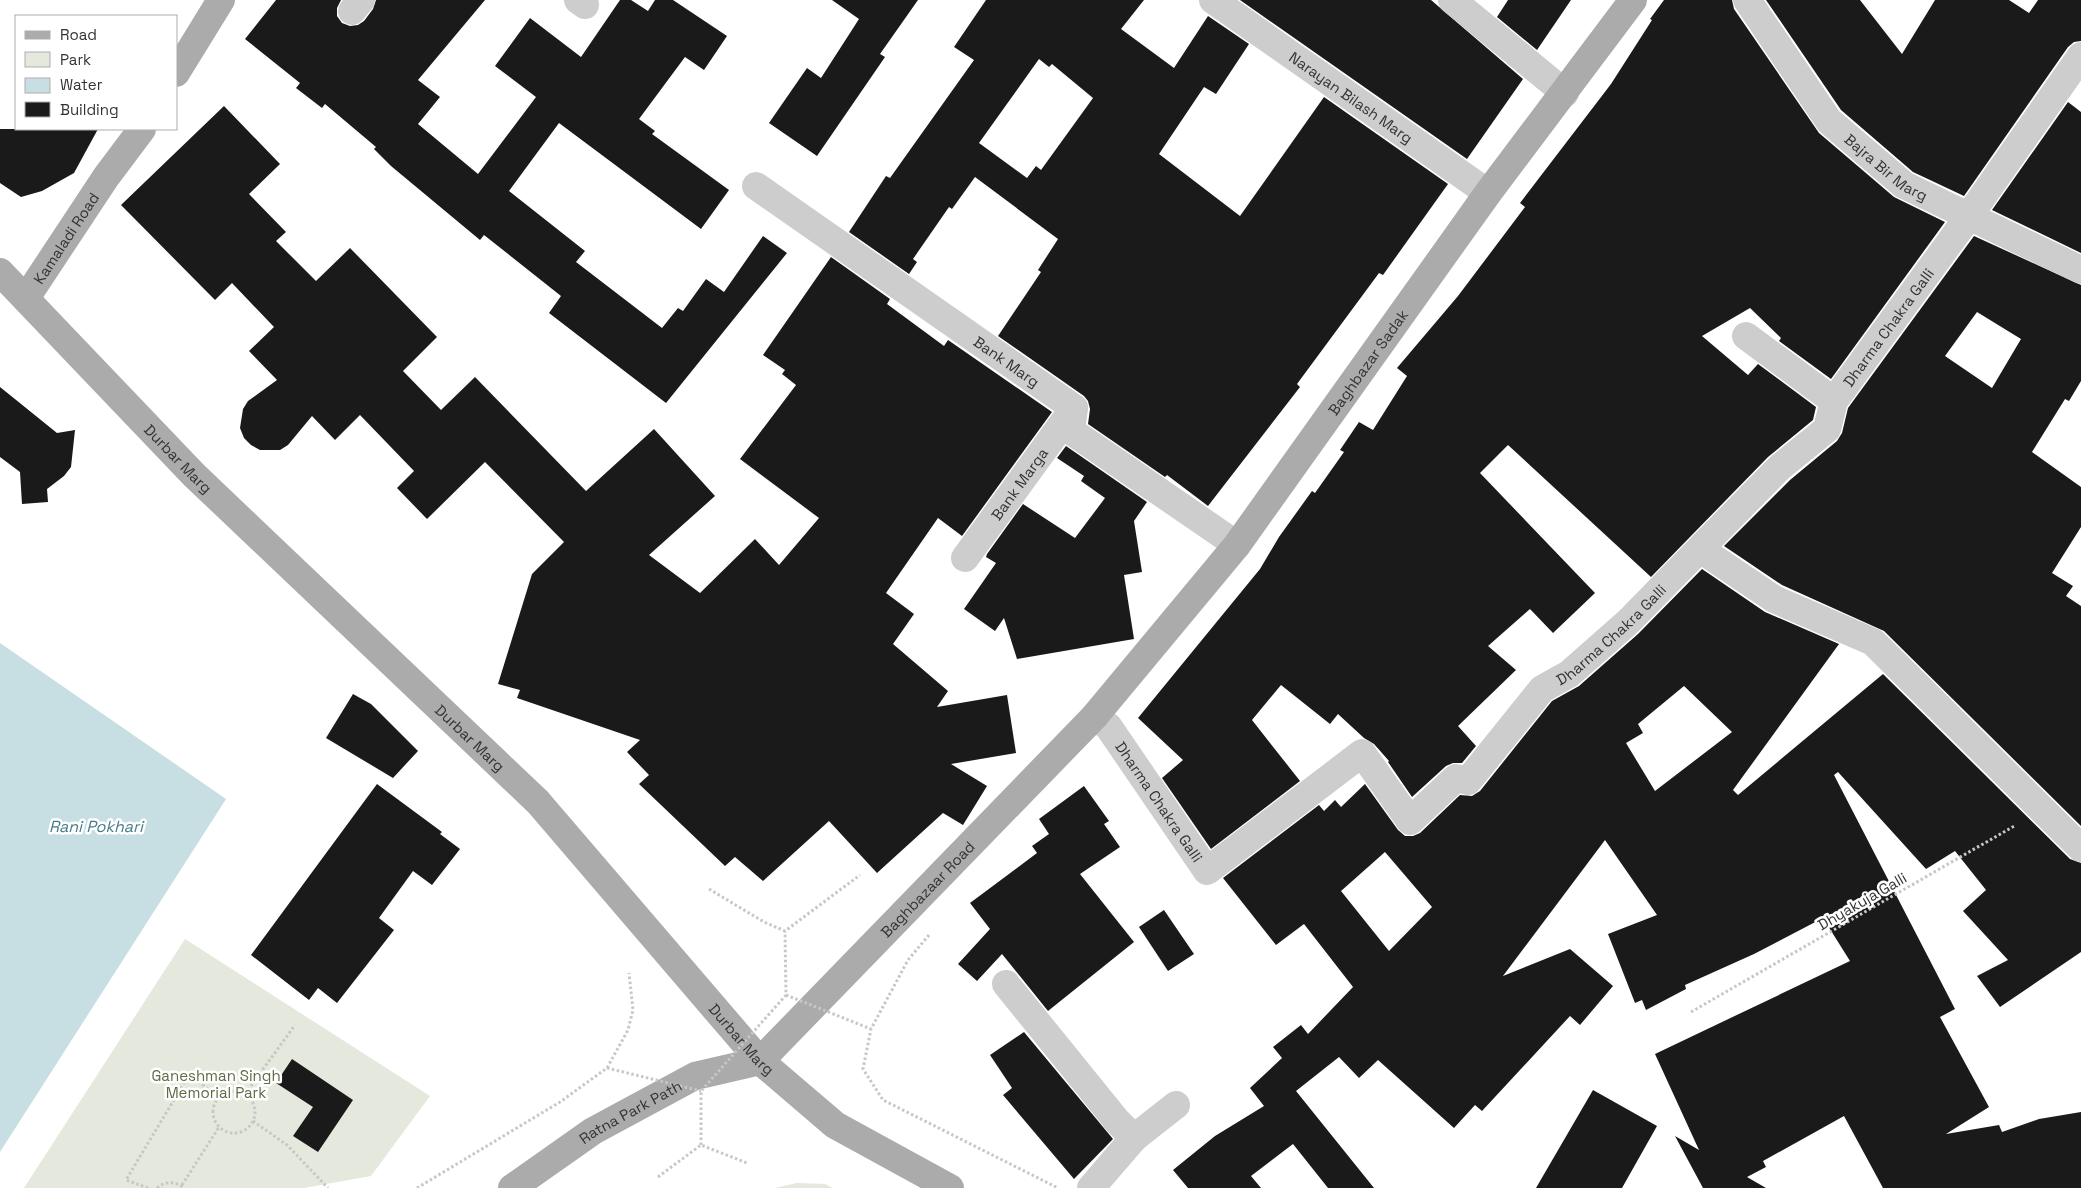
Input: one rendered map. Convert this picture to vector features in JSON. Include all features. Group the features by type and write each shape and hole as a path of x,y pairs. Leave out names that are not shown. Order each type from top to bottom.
{"main road":[{"path":"178,70 220,0"},
{"name":"Baghbazar Sadak","path":"1094,717 1237,545 1488,193 1633,0"},
{"name":"Kamaladi Road","path":"26,298 106,177 141,130"},
{"name":"Durbar Marg","path":"0,272 194,475 538,802 760,1061 835,1126 950,1188"},
{"name":"Baghbazaar Road","path":"760,1061 1094,717"},
{"name":"Ratna Park Path","path":"512,1188 592,1131 695,1076 760,1061"}],"street":[{"name":"Narayan Bilash Marg","path":"1213,0 1488,193"},
{"path":"1452,0 1565,93"},
{"name":"Bajra Bir Marg","path":"1746,0 1829,121 1904,185 2081,270"},
{"name":"Dharma Chakra Galli","path":"1094,717 1108,726 1207,871 1362,753 1410,821 1456,778 1468,781 1542,690 1569,674 1628,622 1779,468 1827,430 1834,401 1970,216 2081,56"},
{"name":"Bank Marg","path":"756,186 1074,408"},
{"path":"1746,336 1834,401"},
{"path":"1074,408 1071,430 1237,545"},
{"name":"Bank Marga","path":"965,558 1074,408"},
{"path":"1700,549 1774,599 1873,642 2081,848"},
{"path":"1006,984 1117,1121 1134,1138"},
{"path":"1091,1188 1134,1138 1176,1105"}],"path":[{"name":"Dhyakuja Galli","path":"1691,1012 2043,810"},
{"path":"785,931 860,875"},
{"path":"709,889 764,922 785,931"},
{"path":"702,1145 701,1091 786,995 785,931"},
{"path":"908,960 871,1029 863,1069 883,1100 1058,1188"},
{"path":"417,1188 560,1102 607,1068 628,1030 633,1010 629,973"},
{"path":"786,995 871,1029"},
{"path":"245,1094 295,1025"},
{"path":"607,1068 701,1091"},
{"path":"148,1188 126,1180 190,1073 217,1098"},
{"path":"235,1091 245,1094 252,1101 255,1111 253,1121 247,1129 237,1133 227,1132 219,1127 214,1118 213,1108 217,1098 225,1092 235,1091"},
{"path":"253,1121 287,1145 328,1188"},
{"path":"157,1188 162,1184 172,1182 183,1187 219,1127"},
{"path":"702,1145 747,1163"},
{"path":"658,1178 702,1145"}],"green space":[{"name":"Ganeshman Singh Memorial Park","path":"185,939 430,1096 371,1176 304,1188 24,1188"},
{"path":"797,1183 825,1184 833,1188 775,1188"}],"water":[{"name":"Rani Pokhari","path":"0,643 226,799 0,1152"}],"building":[{"path":"276,0 341,0 337,8 337,16 342,23 350,26 358,25 364,21 373,9 376,0 485,0 418,80 440,97 418,124 478,174 536,97 495,66 530,18 581,57 620,0 631,0 648,11 655,0 673,0 727,36 704,70 685,57 639,119 655,131 652,134 729,190 701,229 559,123 509,191 585,251 576,262 662,328 678,308 683,311 706,279 724,292 763,236 787,253 666,403 549,313 561,296 484,235 480,240 391,166 374,149 376,147 325,104 322,108 296,88 300,83 245,39"},
{"path":"832,0 918,0 880,54 885,57 817,156 769,123 807,68 821,78 859,19"},
{"path":"986,0 1144,0 1121,29 1174,68 1208,16 1249,44 1216,94 1204,87 1159,154 1240,216 1324,97 1448,184 1383,275 1379,273 1297,384 1300,387 1208,506 1167,475 1165,477 1088,424 1090,409 1088,401 1084,396 998,336 1041,272 1038,270 1058,239 975,177 952,209 949,207 913,259 917,262 909,274 849,232 886,176 890,178 974,60 954,47","holes":["1039,59 1049,67 1052,64 1093,98 1041,170 1036,166 1027,178 979,143"]},
{"path":"1240,0 1431,0 1523,79 1467,159"},
{"path":"1508,0 1571,0 1537,50 1497,17"},
{"path":"1664,0 1732,0 1734,9 1819,133 1894,197 1945,222 1831,379 1779,341 1781,338 1750,308 1702,336 1748,375 1758,364 1816,407 1813,420 1768,457 1651,577 1508,445 1480,473 1595,593 1553,633 1530,609 1488,646 1516,670 1458,726 1476,746 1462,763 1453,763 1446,766 1412,797 1389,761 1374,744 1364,738 1338,714 1330,724 1281,685 1252,720 1300,781 1211,849 1162,778 1183,760 1138,718 1260,569 1279,537 1312,491 1315,493 1344,452 1340,450 1359,422 1373,430 1407,376 1397,368 1458,296 1525,207 1520,203 1611,84 1652,20 1650,19"},
{"path":"1766,0 1860,0 1902,54 1935,0 2009,0 2029,13 2038,0 2081,0 2081,41 2074,42 2068,47 1964,196 1913,172 1841,110"},
{"path":"2068,102 2081,112 2081,253 1992,210"},
{"path":"224,106 280,164 249,194 286,232 276,241 316,281 350,248 437,337 403,371 441,410 475,377 586,491 654,429 715,496 649,555 700,593 755,539 779,565 819,518 740,459 796,385 782,374 785,370 763,355 831,257 890,299 887,304 944,346 948,340 1052,412 962,536 938,518 886,593 914,614 893,644 948,691 937,707 1007,695 1016,753 951,764 987,786 963,825 943,813 877,873 829,821 763,881 735,857 725,866 639,784 649,775 627,752 640,740 517,698 520,690 498,684 532,574 564,542 485,462 427,519 397,488 414,471 360,415 335,440 312,416 288,445 280,450 260,450 251,445 244,438 240,428 243,409 248,401 277,380 249,351 274,327 232,283 215,300 121,205"},
{"path":"0,129 97,130 74,173 42,191 21,197 0,183"},
{"path":"1974,236 2081,285 2081,381 2069,401 2065,399 2032,452 2081,487 2081,527 2052,573 2073,586 2066,596 2081,606 2081,826 1884,631 1782,585 1724,546 1790,480 1837,441 1842,433 1848,408","holes":["1977,312 2021,339 1992,388 1945,356"]},
{"path":"0,387 57,433 75,430 71,467 64,476 47,489 48,502 22,504 20,472 0,457"},
{"path":"1066,446 1147,502 1134,521 1142,572 1124,575 1134,639 1017,659 1004,618 995,631 964,609 996,563 986,557 987,554 1023,504 1075,538 1105,498 1081,481 1084,476 1057,458"},
{"path":"1702,569 1765,612 1839,644 1733,790 1738,795 1883,674 2070,859 2081,863 2081,952 2000,1007 1977,976 2008,960 1963,911 1986,890 1955,851 1926,869 1838,772 1834,775 1955,1009 1940,1017 1989,1107 1946,1134 1999,1125 2002,1132 2039,1119 2081,1112 2081,1188 1883,1188 1844,1116 1763,1161 1766,1167 1747,1177 1766,1188 1703,1188 1675,1136 1699,1150 1655,1054 1850,961 1823,918 1754,954 1685,985 1686,989 1646,1010 1642,1000 1635,1003 1608,934 1657,915 1605,840 1503,976 1570,949 1613,986 1580,1025 1570,1016 1482,1111 1475,1105 1454,1128 1378,1060 1359,1078 1339,1057 1296,1091 1374,1188 1328,1188 1293,1144 1251,1176 1261,1188 1188,1188 1173,1170 1215,1136 1264,1106 1250,1088 1282,1058 1273,1047 1301,1025 1308,1034 1353,987 1304,924 1276,945 1223,878 1319,805 1324,811 1335,800 1341,807 1365,784 1398,830 1405,836 1413,836 1420,833 1460,795 1472,796 1480,791 1552,701 1579,686 1638,634","holes":["1684,686 1732,732 1655,791 1626,743 1643,733 1638,724","1385,852 1432,907 1389,951 1341,891"]},
{"path":"353,694 371,704 418,751 393,778 326,738"},
{"path":"377,784 442,832 440,834 460,849 432,885 413,871 379,918 394,930 337,1003 318,988 309,1000 251,955"},
{"path":"1084,786 1109,821 1104,824 1120,847 1080,874 1134,942 1048,1011 1002,954 977,981 958,964 990,929 970,903 1037,853 1032,846 1049,834 1039,819"},
{"path":"1164,910 1194,954 1168,971 1139,927"},
{"path":"1024,1032 1113,1139 1074,1179 1003,1095 1012,1088 990,1055"},
{"path":"292,1059 353,1100 318,1152 293,1136 313,1107 276,1083"},
{"path":"1593,1090 1657,1126 1622,1188 1536,1188"}]}
